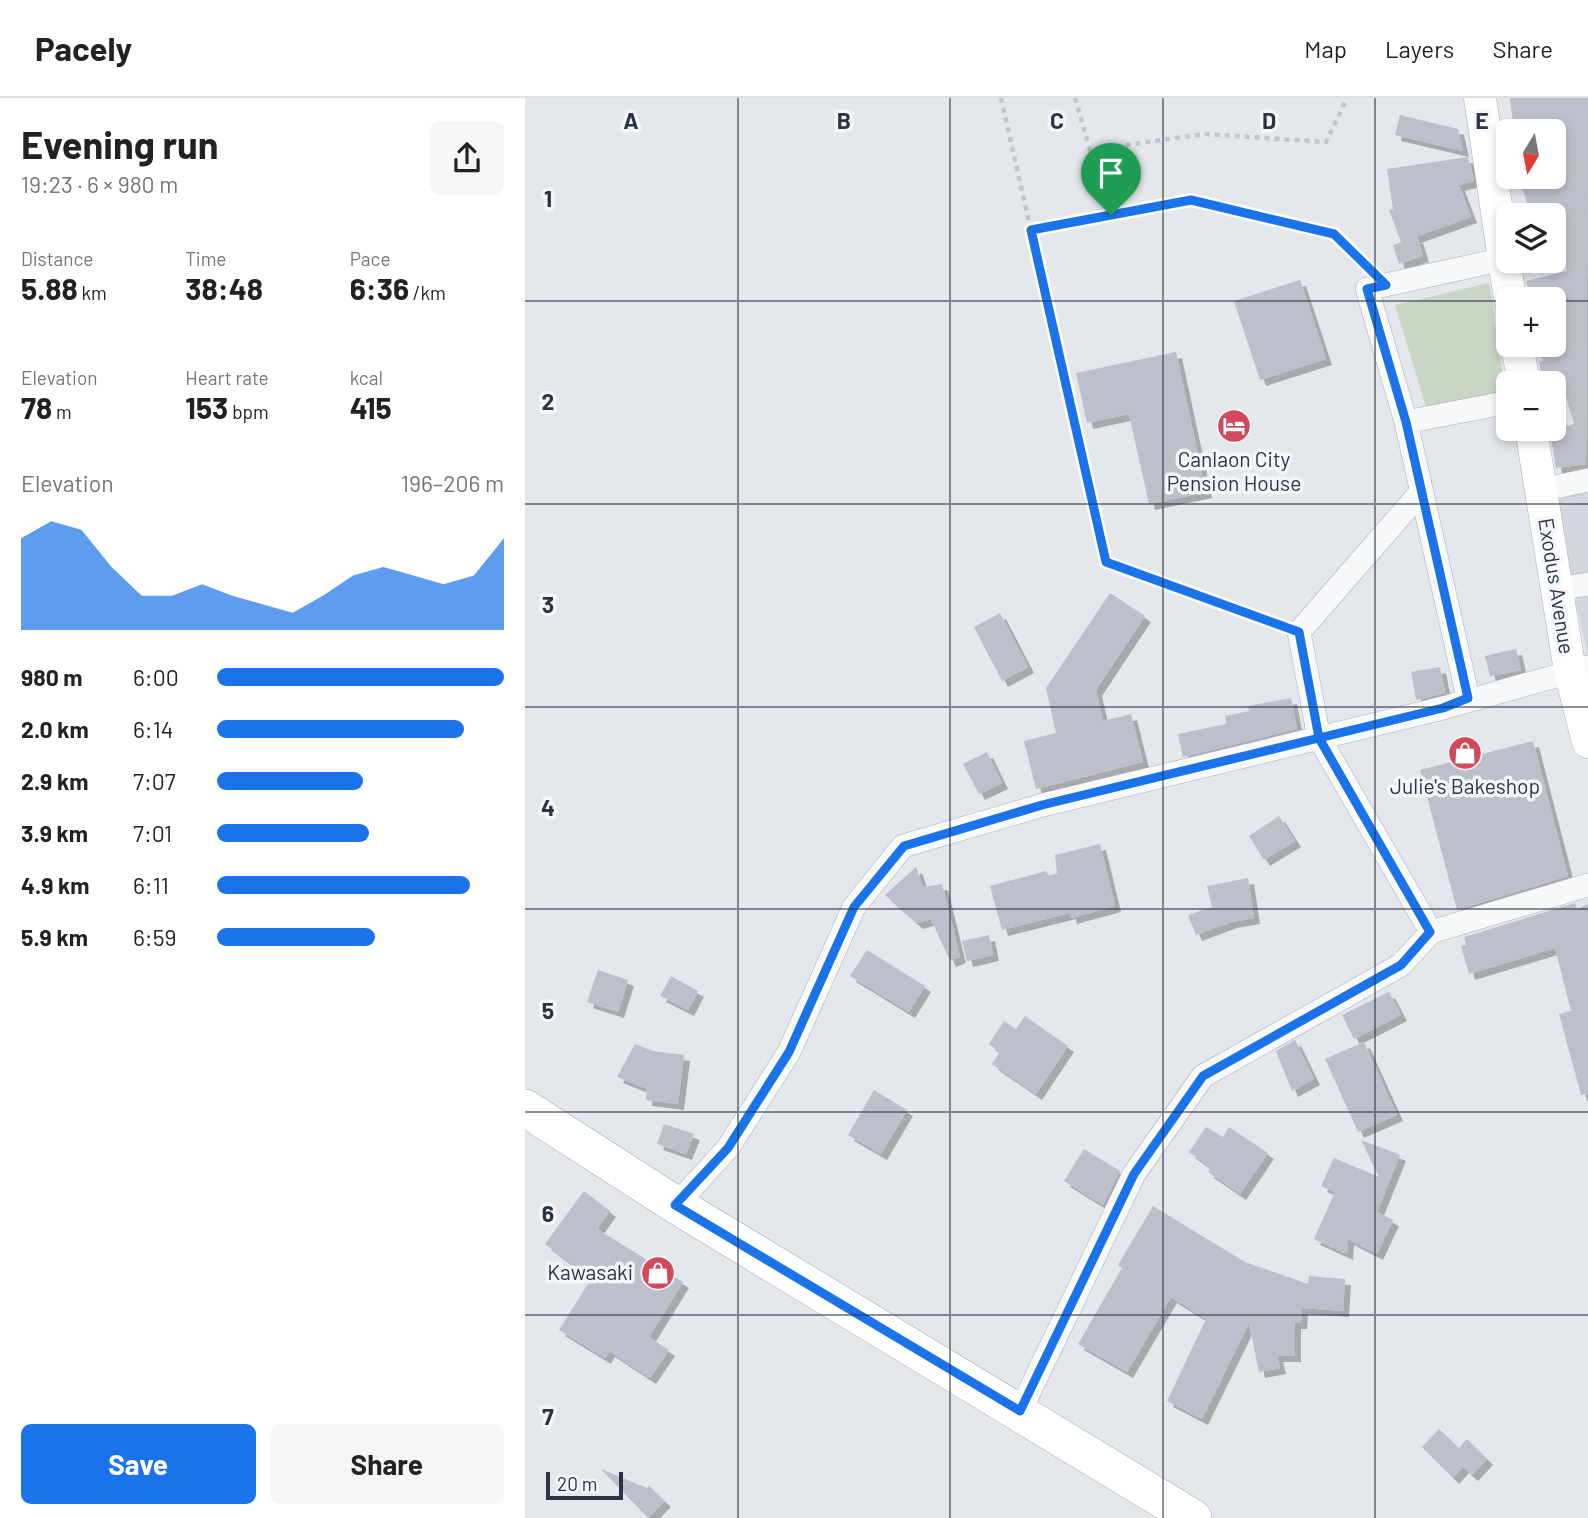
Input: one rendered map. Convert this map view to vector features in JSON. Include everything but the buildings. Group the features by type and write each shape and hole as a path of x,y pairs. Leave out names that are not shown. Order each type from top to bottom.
{"main road":[{"path":"525,1108 675,1205 1020,1411 1193,1518"}],"street":[{"path":"1480,98 1496,205"},
{"path":"1468,698 1406,422 1367,289 1496,261"},
{"path":"1406,422 1496,405"},
{"name":"Exodus Avenue","path":"1533,441 1557,589 1579,669 1588,742"},
{"path":"1541,490 1588,480"},
{"path":"1421,492 1299,632 1319,738 1430,932"},
{"path":"1557,589 1588,584"},
{"path":"675,1205 735,1138 789,1052 854,907 904,846 1042,805 1443,708 1468,698 1579,669"},
{"path":"1020,1411 1134,1174 1203,1076 1401,965 1430,932 1588,886"}],"path":[{"path":"1001,98 1106,562 1299,632"},
{"path":"1075,98 1090,150 1205,134 1326,142 1347,98"},
{"path":"1031,230 1191,200 1334,234 1386,285"}],"shaded area":[{"path":"1588,479 1588,657 1551,487"}],"green space":[{"path":"1489,283 1496,330 1496,357 1500,357 1502,371 1496,371 1496,398 1427,410 1395,305"}],"place":[{"name":"Canlaon City Pension House","path":"1234,426"},
{"name":"Julie's Bakeshop","path":"1465,753"},
{"name":"Kawasaki","path":"658,1273"}],"route":[{"path":"1111,215 1031,230 1106,562 1299,632 1319,738 1042,805 904,846 854,907 789,1052 728,1148 675,1205 1020,1411 1134,1174 1203,1076 1401,965 1430,932 1319,738 1443,708 1468,698 1406,422 1367,289 1386,285 1334,234 1191,200 1111,215"}]}
